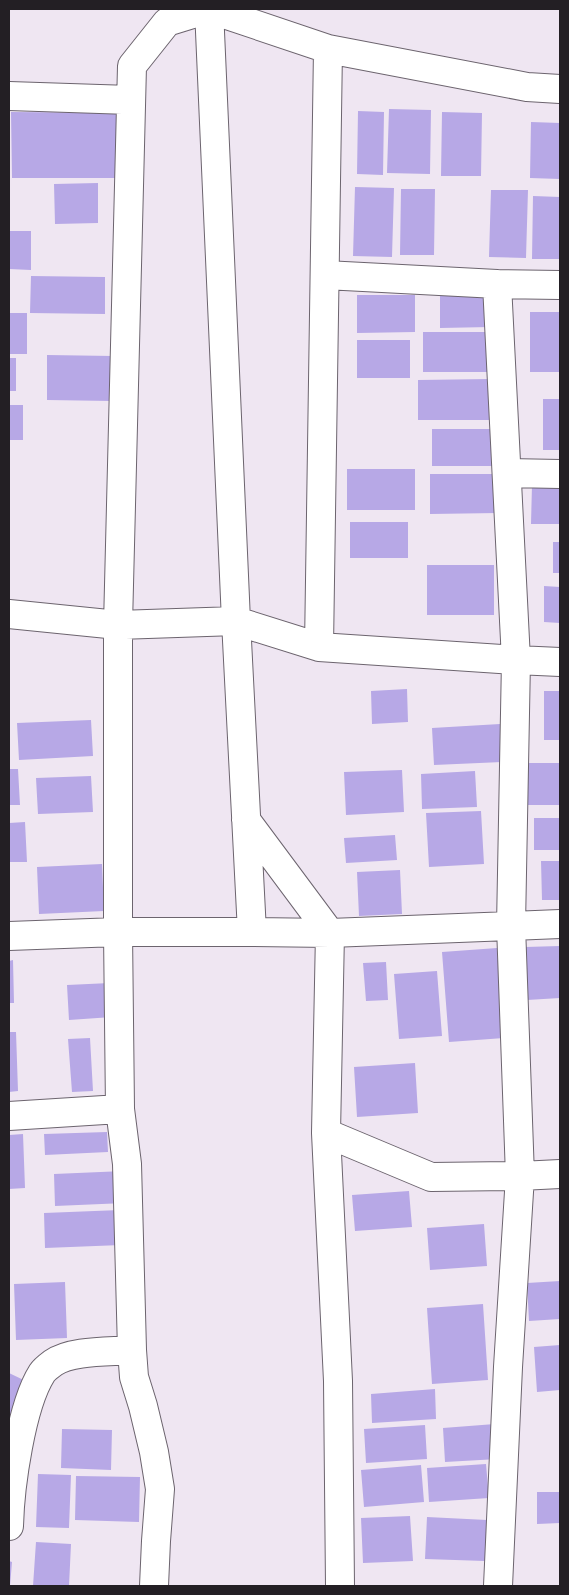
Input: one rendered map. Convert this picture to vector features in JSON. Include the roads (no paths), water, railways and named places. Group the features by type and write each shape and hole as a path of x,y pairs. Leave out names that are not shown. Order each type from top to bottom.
{"street":[{"path":"208,9 252,932"},
{"path":"154,1586 160,1489 144,1406 134,1377 126,1164 120,1109 118,625 132,66 167,22 208,9 328,49 527,87 560,89"},
{"path":"319,647 328,49"},
{"path":"9,96 130,100"},
{"path":"325,275 497,284 560,285"},
{"path":"497,284 516,660 511,926 520,1176 508,1367 498,1586"},
{"path":"507,473 560,474"},
{"path":"9,614 118,625 236,620 319,647 560,662"},
{"path":"246,820 330,933 326,1133 338,1381 340,1586"},
{"path":"9,936 118,932 330,933 560,924"},
{"path":"9,1116 120,1109"},
{"path":"326,1133 431,1177 560,1174"},
{"path":"9,1526 10,1502 20,1444 30,1399 42,1372 54,1362 73,1355 132,1350"}]}
